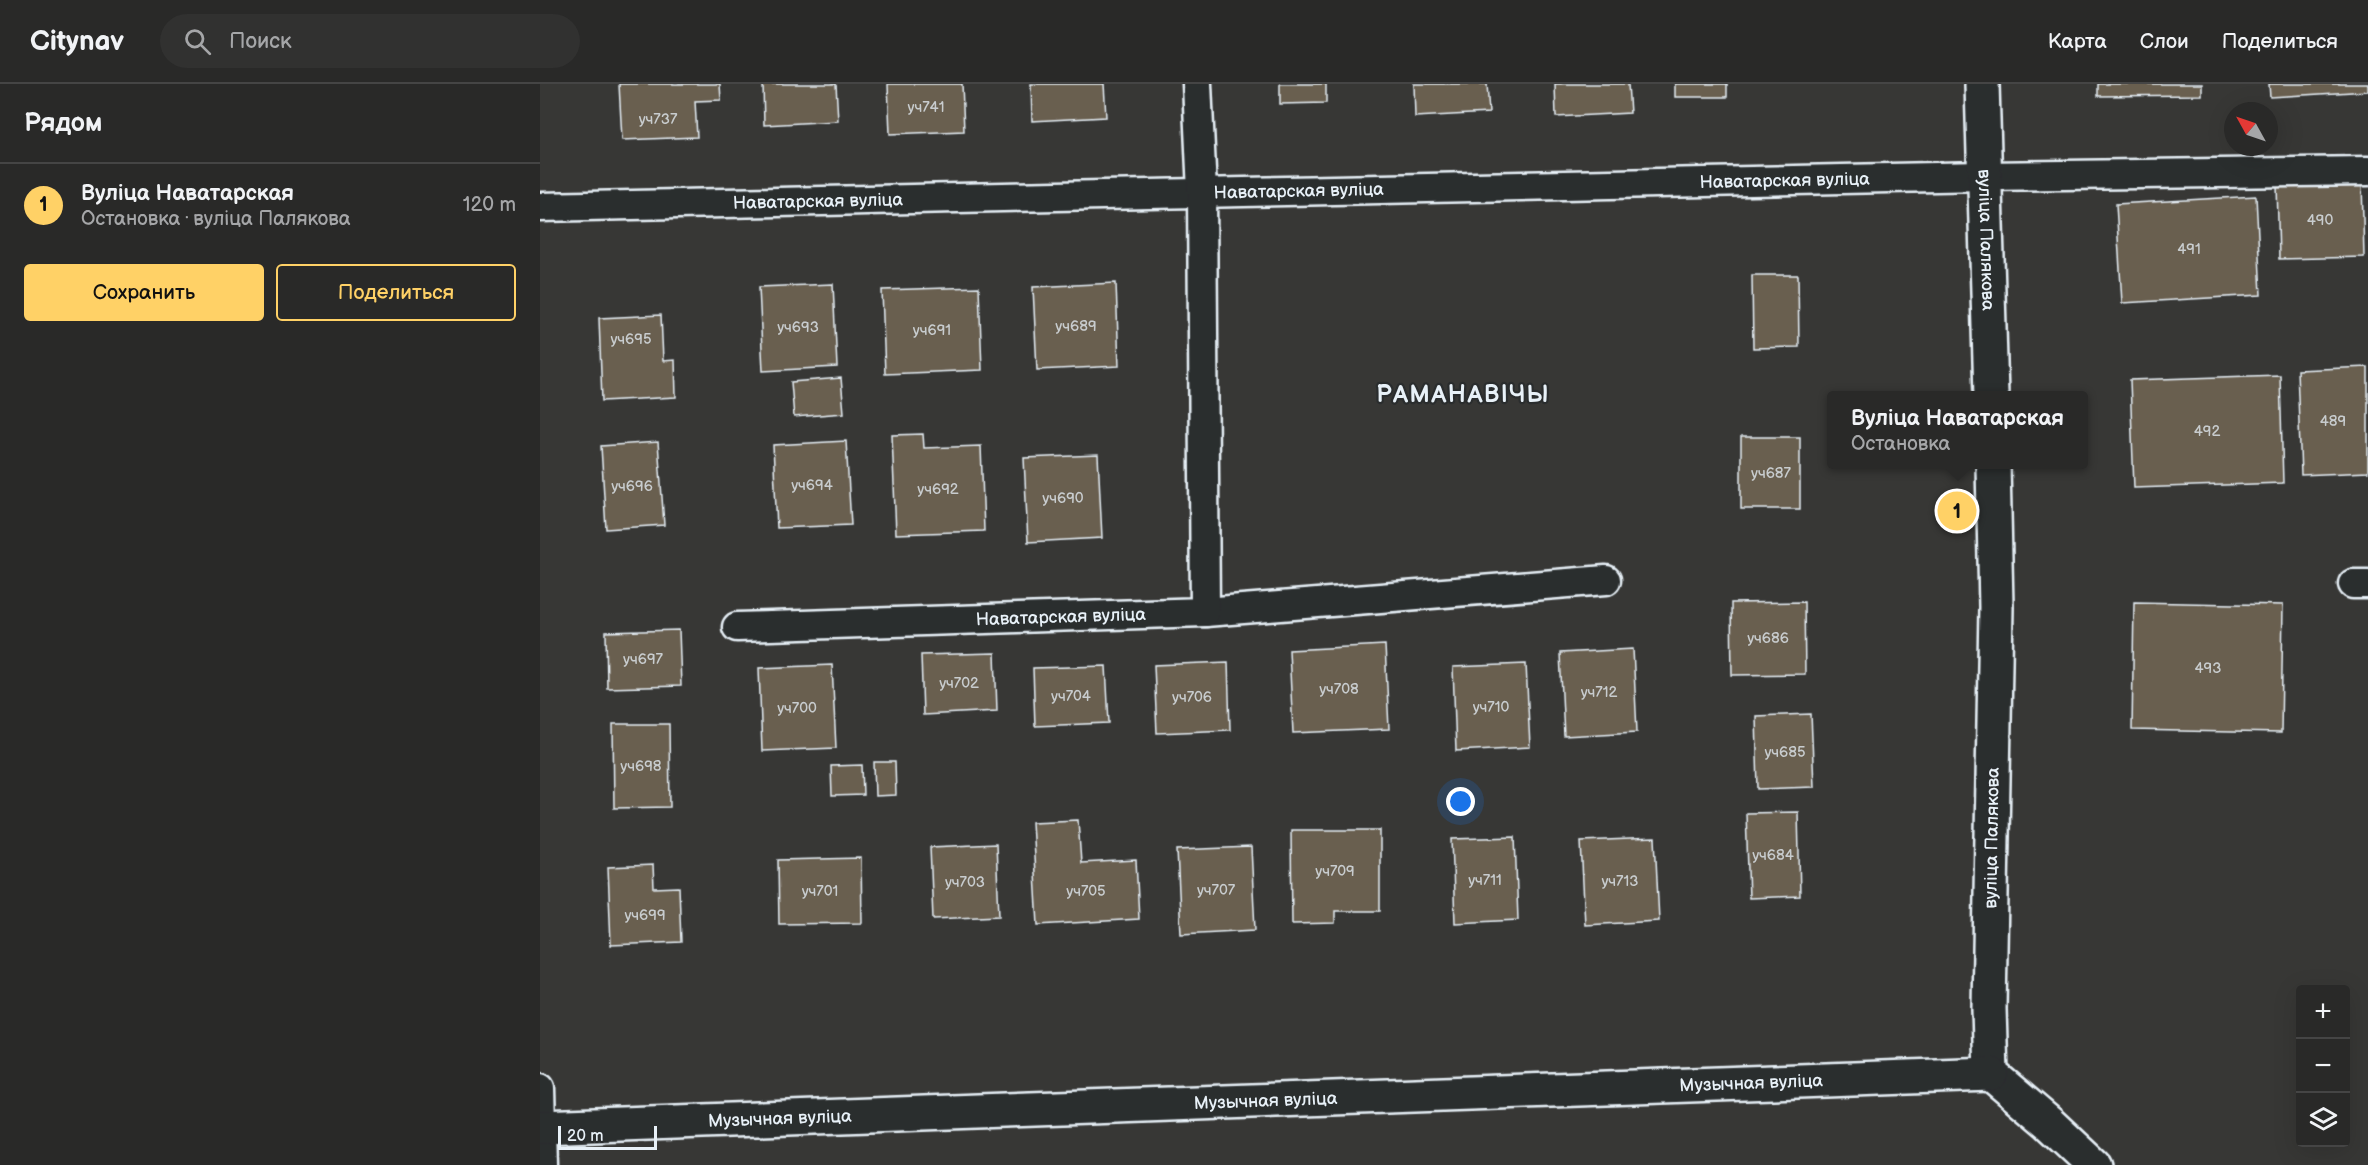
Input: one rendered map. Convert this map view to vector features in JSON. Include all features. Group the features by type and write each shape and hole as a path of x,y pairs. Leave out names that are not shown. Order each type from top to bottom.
{"street":[{"name":"Наватарская вуліца","path":"1197,84 1202,192 1206,612"},
{"name":"вуліца Палякова","path":"1982,84 1991,391"},
{"name":"Наватарская вуліца","path":"540,207 1984,176 2368,171"},
{"name":"вуліца Палякова","path":"1990,1074 1989,1009 1996,607 1993,469"},
{"name":"Наватарская вуліца","path":"737,627 1206,612 1606,580"},
{"name":"Музычная вуліца","path":"541,1127 1990,1074"},
{"path":"1990,1074 2049,1123 2094,1165"},
{"path":"540,1088 542,1165"}],"building":[{"path":"619,84 720,84 721,100 695,101 697,137 622,140"},
{"path":"763,84 836,84 838,121 764,125"},
{"path":"888,84 962,84 964,131 890,134"},
{"path":"1031,84 1104,84 1106,117 1032,121"},
{"path":"1280,84 1326,84 1326,103 1280,104"},
{"path":"1414,84 1487,84 1489,113 1415,117"},
{"path":"1555,84 1628,84 1630,113 1556,117"},
{"path":"1675,84 1727,84 1727,97 1675,97"},
{"path":"2098,84 2202,84 2202,95 2098,96"},
{"path":"2269,84 2368,84 2368,91 2270,97"},
{"path":"2362,182 2364,257 2279,259 2277,184"},
{"path":"2256,196 2261,295 2122,303 2116,204"},
{"path":"1752,275 1798,275 1799,347 1753,348"},
{"path":"1116,283 1119,366 1037,370 1033,287"},
{"path":"833,284 837,367 763,371 759,287"},
{"path":"979,287 982,370 885,374 882,290"},
{"path":"661,315 663,361 675,360 676,397 602,401 599,318"},
{"path":"2368,367 2368,472 2301,475 2297,370"},
{"path":"2280,375 2283,483 2134,488 2130,380"},
{"path":"841,378 844,413 794,417 791,382"},
{"path":"923,434 924,448 981,446 984,531 896,534 892,435"},
{"path":"1741,437 1800,437 1800,509 1741,509"},
{"path":"846,441 851,525 777,528 773,445"},
{"path":"658,442 664,525 606,529 601,446"},
{"path":"1098,455 1102,538 1028,542 1024,458"},
{"path":"1804,602 1805,674 1732,675 1731,603"},
{"path":"2134,602 2283,605 2281,733 2132,730"},
{"path":"679,630 681,686 607,688 606,632"},
{"path":"1385,645 1389,729 1293,733 1289,650"},
{"path":"1633,649 1637,732 1564,736 1560,653"},
{"path":"995,653 997,711 923,715 921,655"},
{"path":"1228,662 1230,730 1157,733 1154,665"},
{"path":"1526,664 1530,747 1456,751 1453,667"},
{"path":"832,665 836,748 762,751 759,668"},
{"path":"1106,666 1109,723 1035,726 1033,668"},
{"path":"1811,714 1814,787 1758,789 1756,716"},
{"path":"613,724 669,724 670,807 614,808"},
{"path":"874,762 895,762 896,795 875,796"},
{"path":"862,765 863,795 832,796 831,766"},
{"path":"1798,812 1800,896 1749,898 1746,813"},
{"path":"1078,820 1081,863 1136,860 1139,919 1038,925 1032,822"},
{"path":"1291,830 1380,830 1380,911 1335,911 1335,923 1292,924"},
{"path":"1515,837 1518,920 1455,923 1452,839"},
{"path":"1655,838 1659,921 1585,925 1581,841"},
{"path":"996,844 999,916 933,919 930,847"},
{"path":"1251,847 1255,930 1181,934 1177,850"},
{"path":"861,858 862,923 779,924 778,860"},
{"path":"653,865 654,888 679,887 681,942 611,945 608,867"}],"place":[{"name":"Вуліца Наватарская","path":"1957,511"}],"district":[{"name":"РАМАНАВІЧЫ","path":"1463,394"}]}
